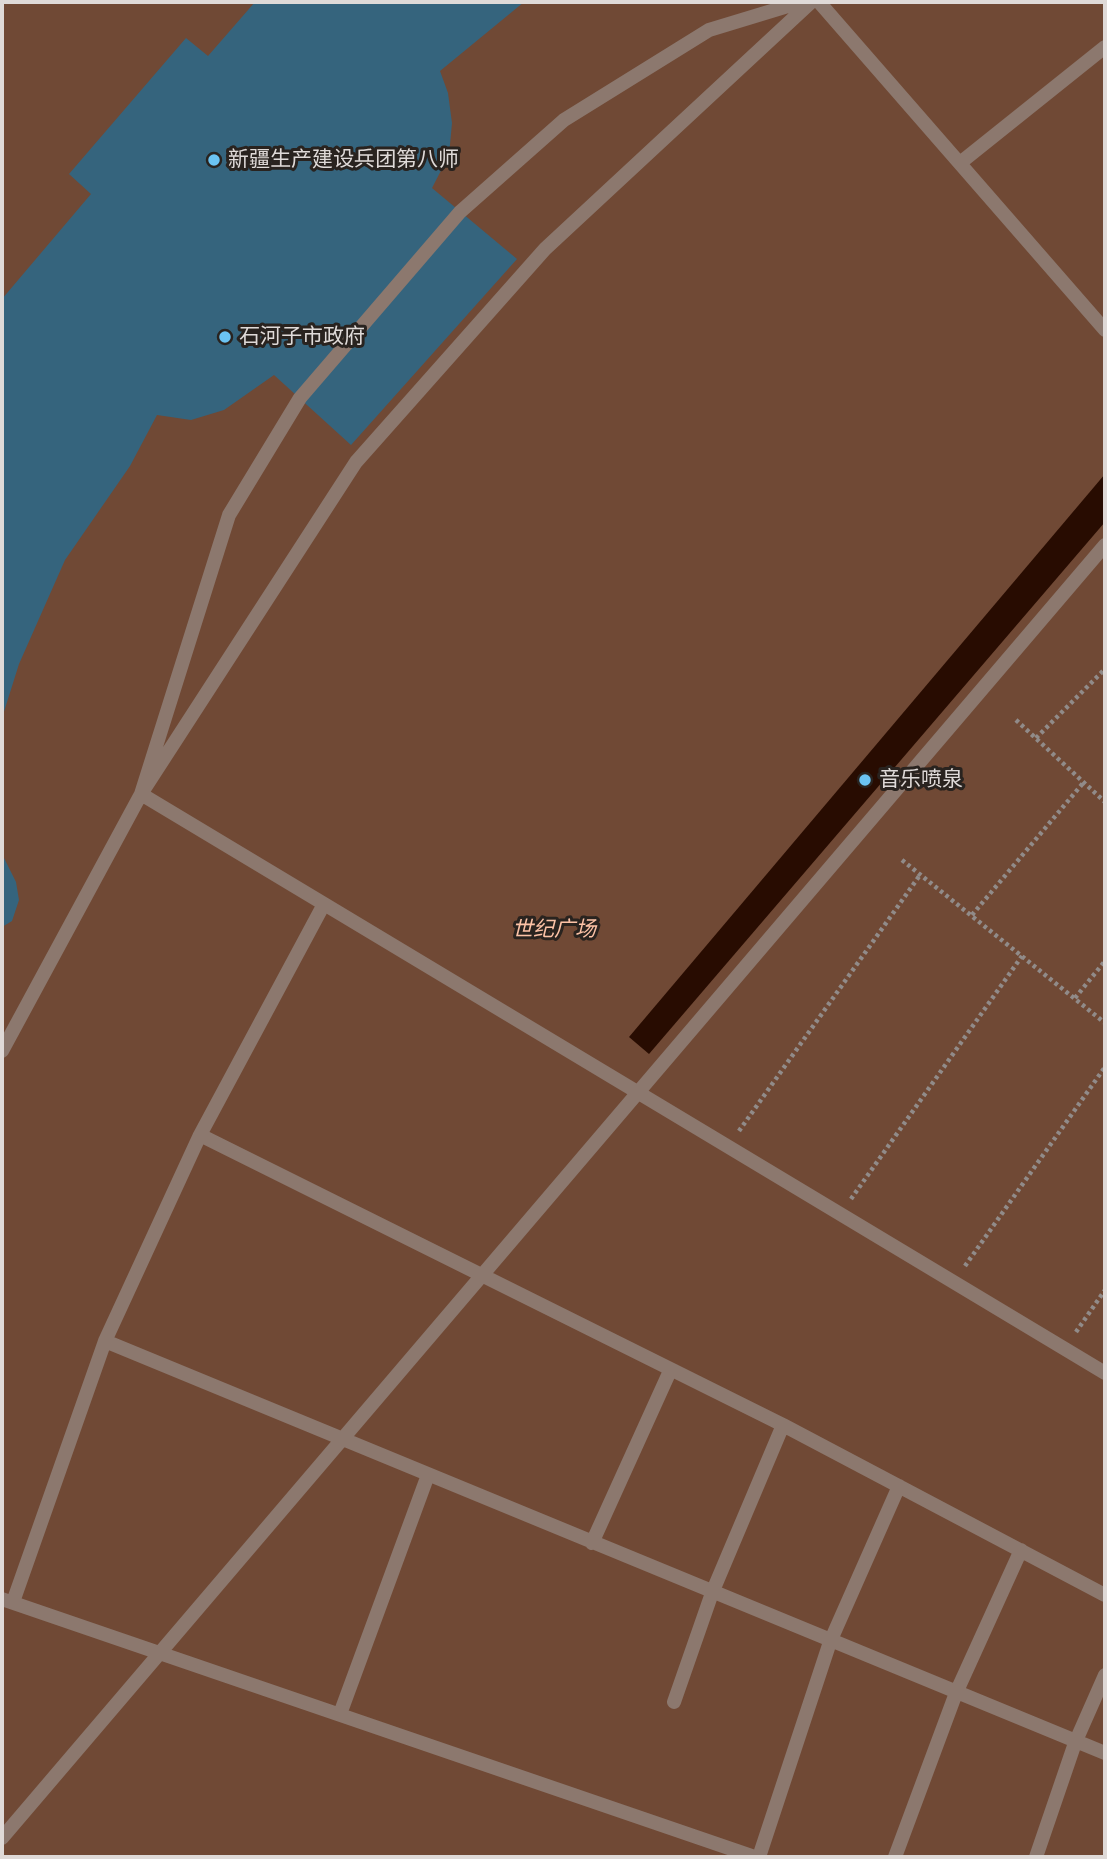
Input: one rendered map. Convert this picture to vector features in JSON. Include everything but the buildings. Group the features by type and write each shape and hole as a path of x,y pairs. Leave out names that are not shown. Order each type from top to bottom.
{"street":[{"path":"141,794 229,515 300,398 460,212 564,120 709,30 801,2"},
{"path":"2,1051 141,794 356,462 545,249 811,2"},
{"path":"818,2 1105,330"},
{"path":"960,163 1105,47"},
{"path":"2,1838 484,1277 1105,545"},
{"path":"141,794 1105,1373"},
{"path":"324,904 200,1135 105,1341 7,1600 757,1857 830,1642 899,1486"},
{"path":"200,1135 670,1371 783,1424 1105,1595"},
{"path":"105,1341 1075,1743 1105,1753"},
{"path":"592,1543 670,1371"},
{"path":"674,1702 712,1592 783,1424"},
{"path":"340,1714 428,1475"},
{"path":"895,1857 956,1693 1021,1550"},
{"path":"1036,1857 1075,1743 1105,1675"}],"path":[{"path":"1036,738 1105,669"},
{"path":"1016,720 1105,802"},
{"path":"972,916 1084,782"},
{"path":"902,860 1105,1023"},
{"path":"728,1147 920,875"},
{"path":"840,1214 1022,956"},
{"path":"1074,998 1105,961"},
{"path":"954,1282 1105,1067"},
{"path":"1064,1349 1105,1290"}],"green space":[{"name":"世纪广场","path":"2,2 1105,2 1105,1857 2,1857"}],"shaded area":[{"name":"音乐喷泉","path":"1105,474 1105,522 649,1054 629,1037"}],"place":[{"name":"新疆生产建设兵团第八师","path":"214,160"},
{"name":"石河子市政府","path":"225,337"},
{"name":"音乐喷泉","path":"865,780"}]}
